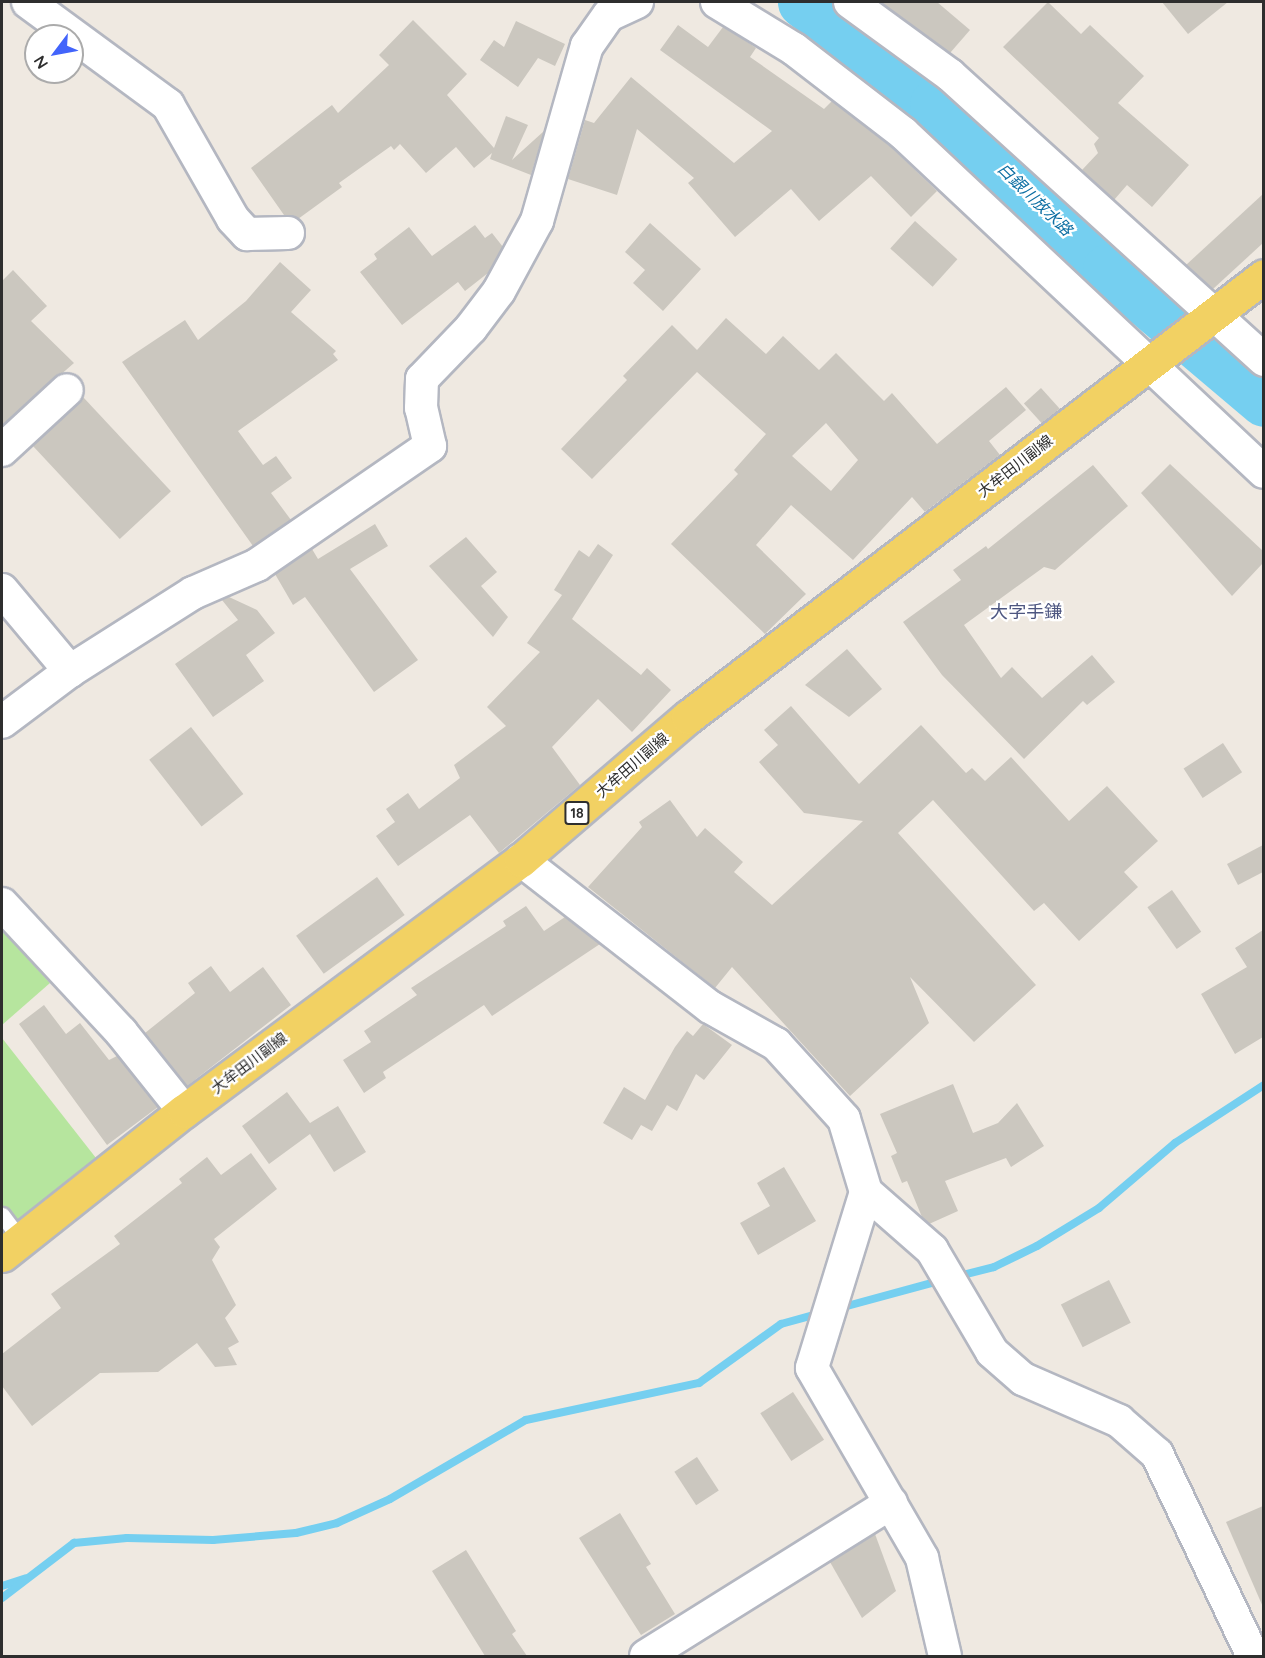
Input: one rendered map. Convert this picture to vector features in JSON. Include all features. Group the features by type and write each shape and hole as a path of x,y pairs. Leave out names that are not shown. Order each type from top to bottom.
{"main road":[{"name":"大牟田川副線","path":"5,1232 184,1111 521,860 688,717 1263,276"}],"street":[{"path":"28,2 168,105 233,219 247,234 288,233"},
{"path":"2,722 70,671 193,593 257,565 430,446 421,408 422,379 471,328 499,291 537,221 587,46 609,15 637,2"},
{"path":"717,2 794,49 903,133 1152,361 1263,472"},
{"path":"850,2 950,75 1211,316 1263,360"},
{"path":"2,450 67,390"},
{"path":"2,590 70,671"},
{"path":"521,860 710,1006 776,1044 844,1119 866,1192 932,1250 992,1352 1023,1379 1119,1421 1156,1454 1253,1656"},
{"path":"2,904 121,1032 184,1111"},
{"path":"866,1192 812,1368 922,1558 945,1656"},
{"path":"646,1656 891,1503"}],"green space":[{"path":"2,930 50,983 2,1025"},
{"path":"2,1038 96,1158 2,1235"}],"building":[{"path":"880,2 937,2 970,30 950,53"},
{"path":"1048,2 1081,34 1090,25 1144,76 1118,103 1189,165 1152,207 1127,185 1114,200 1082,170 1098,153 1094,144 1099,138 1003,47"},
{"path":"1162,2 1228,2 1188,34"},
{"path":"413,20 467,74 447,95 494,148 506,116 528,125 512,160 544,131 531,175 490,159 492,153 474,168 456,147 426,173 400,144 394,150 391,146 339,183 342,187 298,219 284,215 251,168 332,105 338,113 389,65 379,55"},
{"path":"516,21 565,44 555,66 538,58 518,87 480,60 494,40 504,47"},
{"path":"678,25 708,47 723,27 746,41 756,48 750,57 824,109 832,101 891,147 937,191 911,217 871,176 819,221 791,189 735,237 688,183 694,178 637,129 617,195 568,179 585,120 594,123 631,77 734,163 772,131 660,50"},
{"path":"1263,194 1263,243 1213,289 1186,265"},
{"path":"915,221 957,259 933,287 890,248"},
{"path":"650,223 701,269 663,311 633,283 645,270 625,252"},
{"path":"475,225 485,238 492,233 503,247 488,273 465,291 458,282 402,325 360,272 377,259 374,254 409,227 432,256"},
{"path":"280,262 311,290 291,312 336,351 333,354 338,360 238,431 263,465 276,456 292,478 271,493 291,520 253,546 122,362 185,320 198,340 246,301"},
{"path":"13,270 47,306 31,321 74,363 2,426 2,281"},
{"path":"726,318 766,354 783,336 819,370 836,353 884,401 892,393 937,444 1006,387 1026,410 989,441 1000,455 925,512 912,497 853,560 791,505 756,545 806,594 765,634 671,544 738,474 734,470 766,434 697,372 592,479 561,449 627,380 623,376 672,325 697,350","holes":["826,423 858,460 831,491 792,456"]},
{"path":"1041,388 1060,409 1043,424 1024,403"},
{"path":"83,397 171,491 120,539 32,445"},
{"path":"1170,464 1263,551 1263,563 1232,596 1141,493"},
{"path":"1093,465 1128,506 1055,570 1044,567 964,625 1001,678 1012,667 1042,698 1092,655 1115,682 1087,705 1083,701 1024,759 942,675 903,622 961,580 953,570 986,546 988,549"},
{"path":"375,524 388,546 350,569 418,660 374,692 305,597 293,605 275,574 312,549 318,559"},
{"path":"466,537 497,572 481,586 508,617 493,637 429,566"},
{"path":"598,544 613,555 572,619 641,675 647,668 671,690 632,732 598,699 552,747 580,785 499,853 470,815 398,866 376,836 395,822 386,809 408,793 419,809 460,778 454,765 506,726 487,707 540,652 527,643 562,595 554,590 579,550 589,557"},
{"path":"229,597 257,610 275,633 246,655 264,681 213,717 175,664 238,620 222,600"},
{"path":"847,649 882,689 849,717 805,685"},
{"path":"791,706 859,784 921,725 966,773 972,768 985,781 1011,757 1069,821 1107,786 1158,841 1124,872 1138,887 1079,941 1044,903 1034,911 933,800 898,833 1036,985 974,1042 910,977 929,1023 850,1096 732,967 715,988 588,887 642,827 639,822 670,800 697,837 705,828 743,862 734,872 772,905 863,821 804,813 759,762 778,745 764,730"},
{"path":"191,727 243,794 202,827 149,760"},
{"path":"1223,743 1242,772 1203,798 1184,769"},
{"path":"1263,845 1263,872 1238,885 1227,864"},
{"path":"377,877 405,915 324,974 296,936"},
{"path":"1172,890 1201,932 1177,949 1147,907"},
{"path":"526,906 544,931 565,917 600,944 492,1016 484,1005 383,1072 386,1078 364,1093 343,1060 371,1042 364,1031 417,995 411,988 506,926 503,921"},
{"path":"1263,930 1263,1037 1235,1054 1201,994 1247,967 1235,948"},
{"path":"211,966 230,992 263,967 291,1005 187,1086 145,1033 195,993 188,983"},
{"path":"44,1005 66,1034 80,1023 109,1060 117,1056 158,1107 107,1145 19,1024"},
{"path":"703,1024 732,1045 704,1080 696,1074 677,1111 667,1105 652,1131 641,1125 632,1140 603,1123 624,1087 645,1100 675,1047 687,1031 693,1036"},
{"path":"953,1084 973,1133 998,1123 1017,1103 1044,1146 1011,1167 1006,1158 945,1181 958,1211 929,1224 922,1217 907,1181 902,1183 891,1156 897,1153 880,1114"},
{"path":"287,1092 310,1123 338,1106 366,1152 334,1172 310,1134 269,1164 242,1126"},
{"path":"251,1153 277,1189 214,1239 220,1247 212,1260 236,1305 225,1318 239,1342 228,1348 237,1365 215,1367 197,1343 158,1372 100,1373 32,1426 2,1386 2,1354 61,1308 51,1294 120,1244 114,1236 182,1183 179,1179 207,1157 221,1175"},
{"path":"784,1167 816,1221 758,1255 740,1223 770,1206 757,1183"},
{"path":"1109,1280 1131,1323 1083,1347 1061,1305"},
{"path":"793,1392 824,1440 791,1461 760,1413"},
{"path":"697,1457 719,1491 696,1505 674,1472"},
{"path":"1263,1506 1263,1607 1226,1522"},
{"path":"620,1513 651,1564 646,1567 675,1614 641,1635 579,1538"},
{"path":"875,1534 896,1591 862,1618 830,1562"},
{"path":"466,1550 516,1631 512,1634 527,1656 485,1656 432,1571"}],"waterway":[{"name":"白銀川放水路","path":"803,2 935,104 1108,269 1264,401"},
{"path":"955,1277 994,1267 1037,1246 1099,1208 1175,1143 1264,1085"},
{"path":"836,1309 943,1280"},
{"path":"2,1598 74,1543 127,1538 213,1540 296,1533 337,1523 390,1499 526,1420 699,1383 781,1324 821,1313"},
{"path":"2,1586 26,1578"}],"district":[{"name":"大字手鎌","path":"1026,612"}]}
